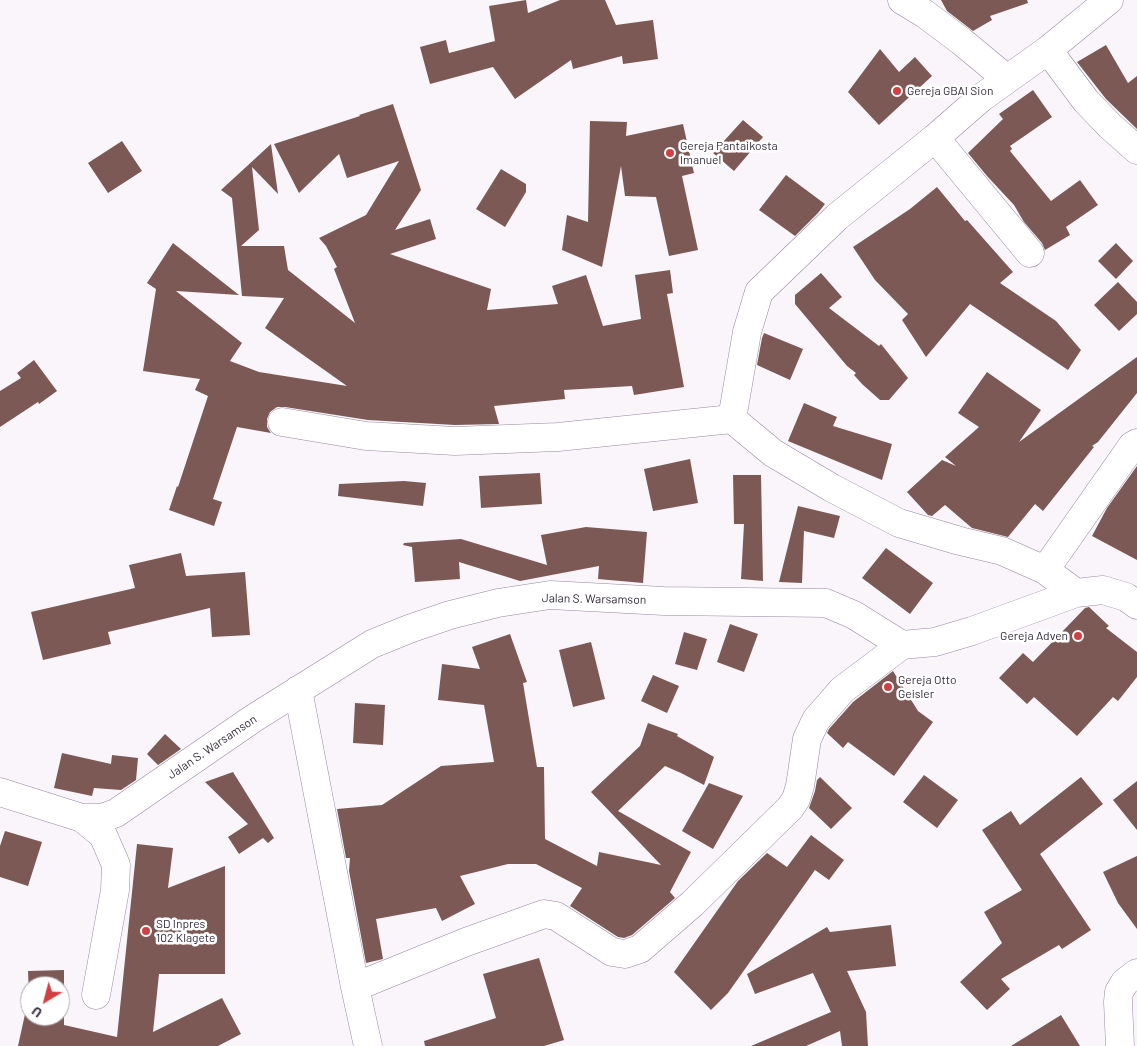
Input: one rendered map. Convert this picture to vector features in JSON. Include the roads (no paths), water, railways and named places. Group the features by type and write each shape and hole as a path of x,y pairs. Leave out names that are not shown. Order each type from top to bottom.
{"street":[{"path":"902,0 925,14 1007,79"},
{"path":"732,419 747,332 759,292 837,216 935,138 981,98 1048,50 1109,0"},
{"path":"1048,50 1086,101 1137,150"},
{"path":"935,138 1030,253"},
{"path":"282,422 366,436 455,441 558,437 732,419 773,453 832,488 899,523 1002,551 1045,570 1076,594"},
{"path":"1045,570 1132,446 1137,442"},
{"path":"355,987 466,942 544,914 556,916 612,952 625,954 640,949 692,904 790,808 800,786 807,739 816,720 842,690 902,644 935,642 972,631 1076,594 1103,590 1126,596 1137,605"},
{"name":"Jalan S. Warsamson","path":"0,792 82,818 102,818 116,813 254,718 372,644 409,628 450,615 498,604 550,596 664,601 826,603 854,615 902,644"},
{"path":"298,690 368,1046"},
{"path":"82,818 103,835 116,865 115,890 96,995"},
{"path":"1120,1046 1118,1002 1120,992 1125,982 1137,973"}],"place":[{"name":"Gereja GBAI Sion","path":"897,91"},
{"name":"Gereja Pantaikosta Imanuel","path":"670,153"},
{"name":"Gereja Adven","path":"1078,636"},
{"name":"Gereja Otto Geisler","path":"888,687"},
{"name":"SD Inpres 102 Klagete","path":"146,931"}]}
